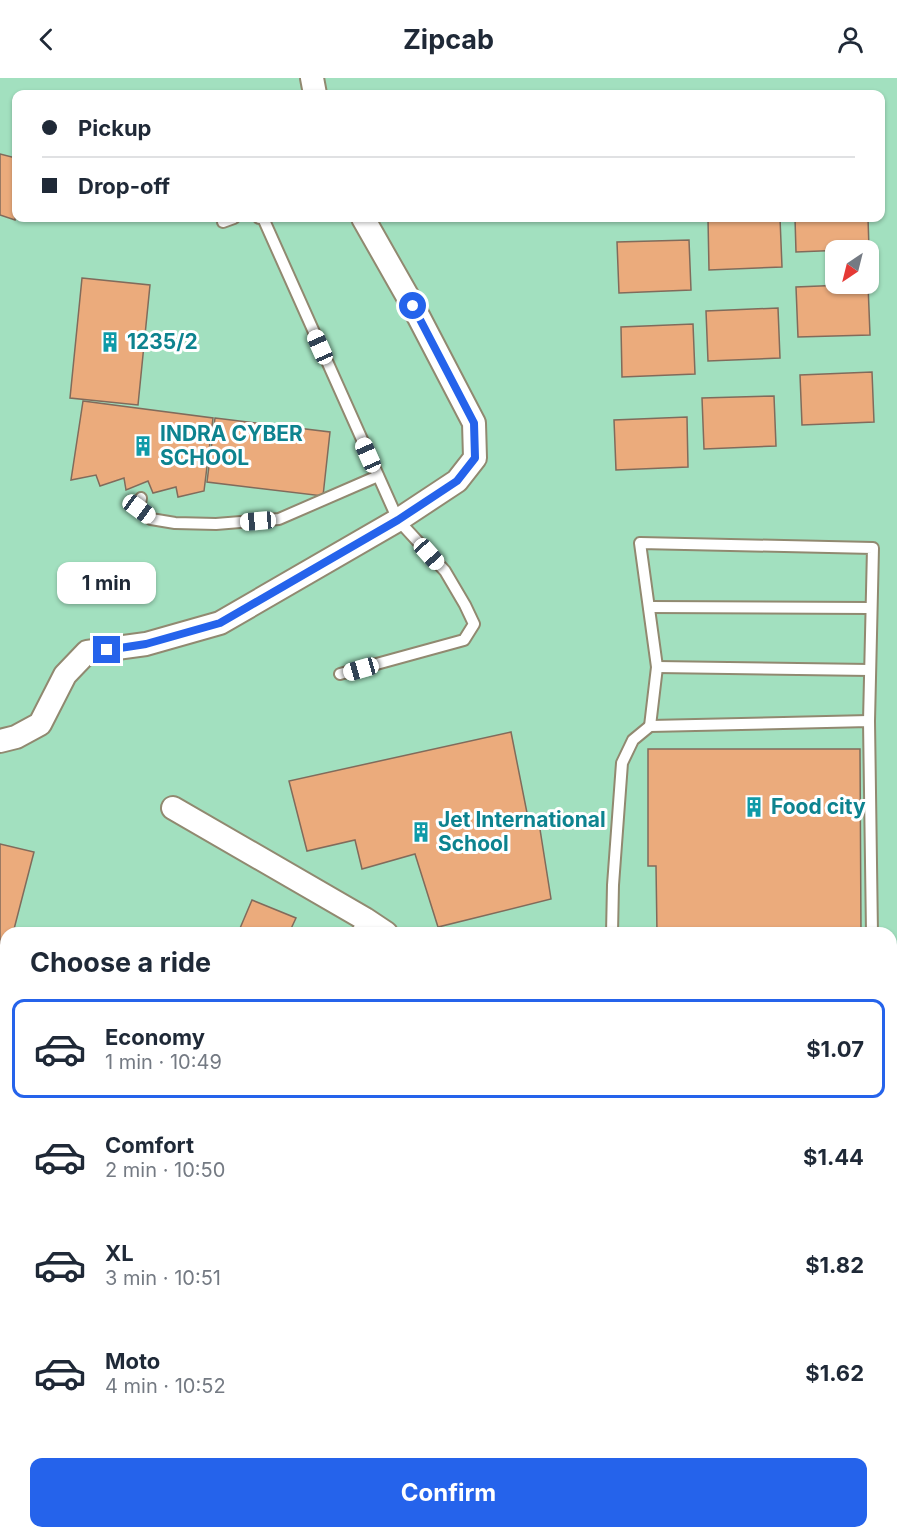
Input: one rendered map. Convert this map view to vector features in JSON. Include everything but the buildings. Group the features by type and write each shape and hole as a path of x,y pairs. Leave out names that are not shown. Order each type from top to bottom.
{"street":[{"path":"0,741 16,737 40,724 65,675 87,652 146,644 220,623 398,520 457,481 475,458 474,423 419,316 365,222"},
{"path":"173,808 360,926"}],"lane":[{"path":"265,222 398,520 444,571 474,624 464,640 340,674"},
{"path":"141,498 139,509 151,519 175,523 216,524 279,519 378,476"},
{"path":"651,726 657,667 640,543 873,548 868,721 872,927"},
{"path":"650,607 871,608"},
{"path":"657,667 870,670"},
{"path":"612,927 622,763 633,740 651,726 868,721"}],"green space":[{"path":"0,78 897,78 897,927 0,927"}],"place":[{"name":"1235/2","path":"110,342"},
{"name":"INDRA CYBER SCHOOL","path":"143,446"},
{"name":"Food city","path":"754,807"},
{"name":"Jet International School","path":"421,832"}],"route":[{"path":"107,650 146,644 220,623 398,520 457,481 475,458 474,423 413,306"}]}
